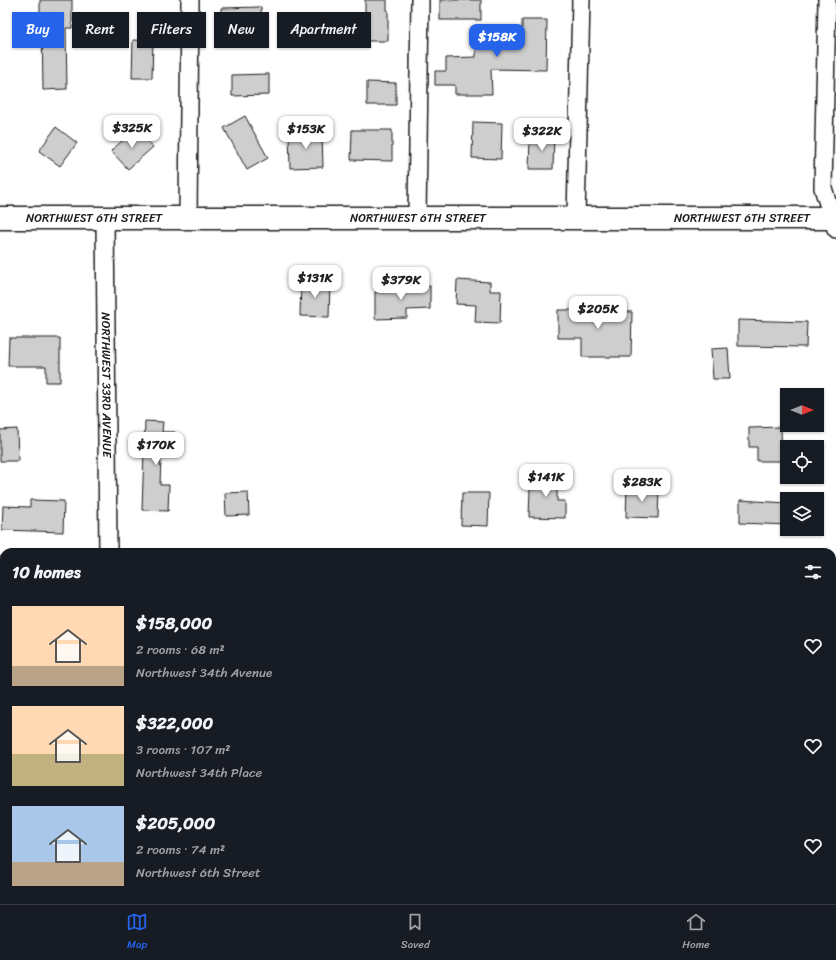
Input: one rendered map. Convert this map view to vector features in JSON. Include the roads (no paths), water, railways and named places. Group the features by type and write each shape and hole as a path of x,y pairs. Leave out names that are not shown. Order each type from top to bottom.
{"main road":[{"name":"NORTHWEST 6TH STREET","path":"0,218 576,217 835,222"}],"street":[{"path":"188,218 190,0"},
{"path":"418,218 420,0"},
{"path":"576,217 581,0"},
{"path":"827,0 823,188 835,222"},
{"name":"NORTHWEST 33RD AVENUE","path":"105,218 108,548"}]}
